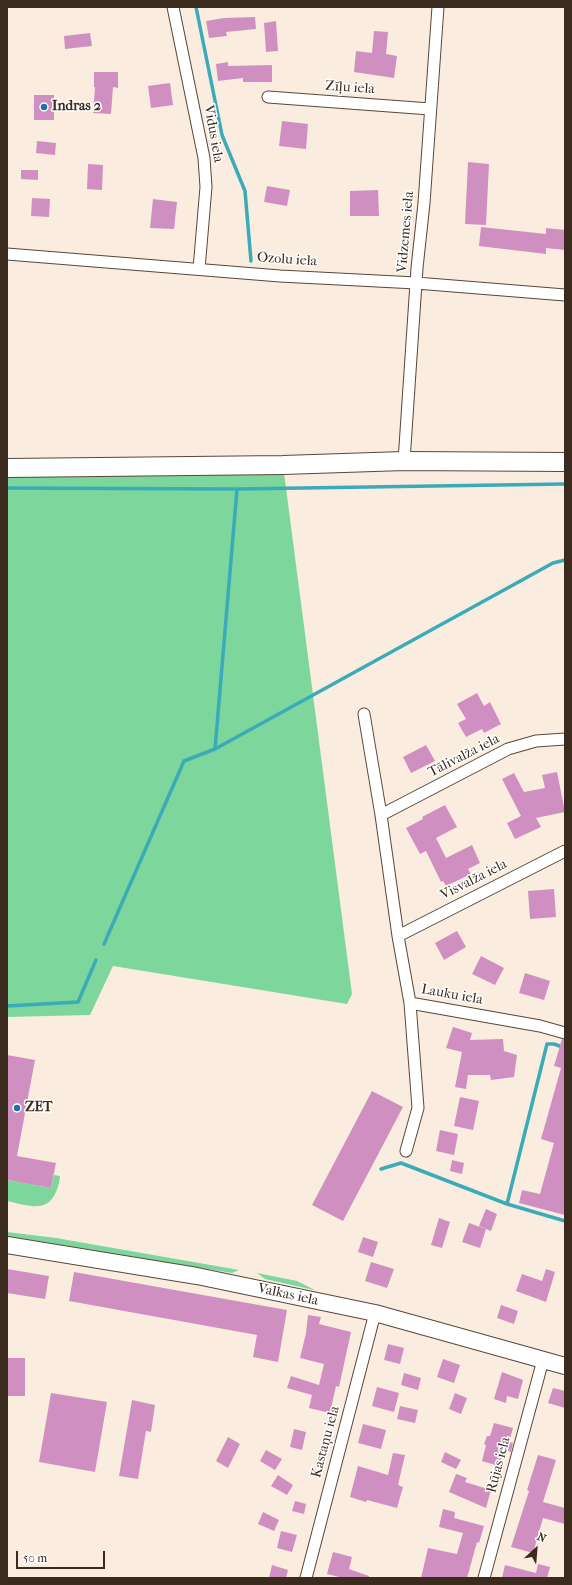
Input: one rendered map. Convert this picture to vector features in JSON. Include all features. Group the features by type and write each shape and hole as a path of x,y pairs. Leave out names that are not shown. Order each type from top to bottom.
{"highway":[{"path":"7,468 283,465 404,461 565,462"}],"main road":[{"name":"Valkas iela","path":"7,1245 197,1276 375,1313 565,1366"}],"street":[{"name":"Vidus iela","path":"172,7 204,158 206,187 199,269"},
{"name":"Vidzemes iela","path":"404,461 416,282 424,203 438,7"},
{"name":"Zīļu iela","path":"268,97 430,109"},
{"name":"Ozolu iela","path":"7,254 280,276 416,282 565,295"},
{"path":"364,714 381,815 398,936 410,1003"},
{"name":"Tālivalža iela","path":"381,815 508,749 536,741 565,739"},
{"name":"Visvalža iela","path":"398,936 565,851"},
{"name":"Lauku iela","path":"406,1151 418,1108 410,1003 540,1026 565,1033"},
{"name":"Kastaņu iela","path":"306,1578 375,1313"},
{"name":"Rūjas iela","path":"484,1578 543,1360"}],"green space":[{"path":"283,465 352,994 347,1004 113,966 90,1015 7,1017 7,468"},
{"path":"54,1175 60,1176 57,1191 48,1203 34,1206 7,1201 7,1180 51,1188"},
{"path":"7,1232 56,1238 239,1270 232,1273 7,1236"},
{"path":"257,1273 297,1281 314,1290 265,1279"}],"building":[{"path":"255,17 256,29 226,32 227,36 209,38 206,21 224,18"},
{"path":"276,21 278,51 266,52 264,23"},
{"path":"374,31 388,32 386,54 397,56 394,78 354,72 356,51 372,53"},
{"path":"90,33 92,46 65,49 64,36"},
{"path":"228,62 228,66 272,65 272,82 243,82 243,78 218,81 216,64"},
{"path":"94,72 118,72 118,88 113,87 111,114 93,113 95,87"},
{"path":"170,83 173,105 151,108 148,86"},
{"name":"Indras 2","path":"34,95 54,95 54,120 34,120"},
{"path":"282,121 308,124 306,149 279,146"},
{"path":"37,141 56,143 55,155 36,153"},
{"path":"468,162 489,164 486,225 465,224"},
{"path":"88,164 103,165 102,190 87,189"},
{"path":"21,170 38,170 38,180 21,179"},
{"path":"267,186 290,190 287,206 264,202"},
{"path":"378,190 379,216 350,216 350,191"},
{"path":"32,198 50,199 49,217 31,216"},
{"path":"153,199 177,202 174,229 150,228"},
{"path":"481,227 546,234 546,228 565,230 565,250 546,248 546,254 479,246"},
{"path":"477,693 484,706 490,702 501,724 484,733 482,729 466,737 458,723 466,719 457,704"},
{"path":"426,745 435,761 411,773 403,757"},
{"path":"557,772 565,812 536,818 541,827 515,839 507,823 521,816 502,779 514,773 524,792 545,788 542,775"},
{"path":"445,805 457,827 436,838 446,858 472,845 480,863 468,869 471,874 446,886 443,881 441,882 426,851 420,854 406,828 423,819 422,817"},
{"path":"554,889 556,917 530,919 528,891"},
{"path":"457,931 466,947 444,960 435,943"},
{"path":"481,956 504,968 495,985 472,974"},
{"path":"525,973 550,981 544,1000 519,993"},
{"path":"453,1027 472,1033 470,1040 503,1039 504,1051 517,1055 514,1077 491,1080 490,1075 468,1075 466,1089 455,1087 462,1052 446,1048"},
{"path":"562,1039 565,1040 565,1215 519,1203 522,1190 540,1194 554,1143 541,1139 561,1068 554,1066"},
{"name":"ZET","path":"7,1055 35,1060 17,1156 56,1163 51,1188 7,1180"},
{"path":"372,1091 403,1107 343,1221 312,1205"},
{"path":"460,1097 479,1101 473,1130 454,1126"},
{"path":"440,1130 458,1134 454,1155 436,1151"},
{"path":"452,1160 464,1163 462,1174 450,1171"},
{"path":"486,1209 497,1214 491,1231 479,1226"},
{"path":"439,1218 450,1222 442,1248 431,1245"},
{"path":"469,1223 486,1229 480,1248 462,1242"},
{"path":"363,1237 378,1242 373,1257 358,1252"},
{"path":"371,1262 394,1269 387,1288 365,1281"},
{"path":"7,1269 49,1276 45,1299 7,1293"},
{"path":"546,1269 555,1272 546,1302 516,1291 522,1274 542,1281"},
{"path":"74,1272 287,1310 278,1362 253,1357 257,1335 69,1301"},
{"path":"501,1305 518,1311 514,1324 497,1318"},
{"path":"308,1315 321,1317 319,1324 351,1332 339,1387 336,1386 330,1413 309,1408 312,1395 287,1388 291,1376 319,1385 324,1364 300,1358 306,1333"},
{"path":"388,1344 404,1348 400,1364 384,1360"},
{"path":"7,1358 25,1358 25,1396 7,1396"},
{"path":"443,1359 460,1365 454,1383 437,1377"},
{"path":"502,1372 523,1380 518,1399 507,1396 506,1403 494,1399"},
{"path":"404,1373 421,1378 418,1390 401,1385"},
{"path":"377,1387 399,1393 394,1412 372,1406"},
{"path":"553,1388 565,1391 565,1408 548,1403"},
{"path":"51,1393 107,1402 95,1472 39,1462"},
{"path":"455,1393 467,1398 461,1414 449,1409"},
{"path":"132,1400 155,1405 151,1432 146,1431 138,1479 119,1476"},
{"path":"400,1406 418,1410 415,1423 397,1419"},
{"path":"494,1423 513,1428 510,1439 507,1438 506,1441 513,1443 511,1452 503,1449 499,1466 482,1461 486,1445 484,1444 487,1436 490,1436"},
{"path":"363,1424 386,1430 381,1449 358,1443"},
{"path":"294,1429 306,1432 302,1450 290,1447"},
{"path":"228,1437 240,1444 228,1468 216,1461"},
{"path":"266,1450 282,1459 275,1470 260,1461"},
{"path":"445,1452 461,1460 456,1469 441,1462"},
{"path":"393,1453 405,1455 398,1485 403,1487 397,1508 367,1500 366,1502 350,1497 358,1466 388,1475"},
{"path":"538,1455 556,1460 543,1502 565,1508 565,1524 543,1518 533,1553 511,1547 529,1491 527,1490"},
{"path":"456,1474 467,1478 465,1482 491,1490 486,1508 449,1492"},
{"path":"278,1475 293,1485 287,1495 271,1486"},
{"path":"295,1501 306,1504 304,1514 292,1511"},
{"path":"443,1509 455,1512 454,1518 484,1526 479,1543 477,1542 467,1578 421,1578 428,1548 457,1554 463,1533 439,1527"},
{"path":"263,1512 279,1520 274,1531 258,1524"},
{"path":"281,1531 297,1535 292,1552 277,1548"},
{"path":"333,1552 352,1557 349,1569 369,1576 369,1578 343,1578 327,1574"},
{"path":"538,1564 550,1567 547,1578 502,1578 505,1565 536,1573"},
{"path":"272,1565 288,1570 286,1578 269,1578"}],"waterway":[{"path":"196,7 222,135 245,191 251,261"},
{"path":"7,488 237,489 565,484"},
{"path":"215,749 237,489"},
{"path":"104,944 184,761 215,749 553,563 565,560"},
{"path":"7,1006 78,1002 96,960"},
{"path":"507,1204 547,1044 554,1044 565,1048"},
{"path":"381,1169 401,1163 507,1204 565,1221"}],"place":[{"name":"Indras 2","path":"44,107"},
{"name":"ZET","path":"17,1108"}]}
